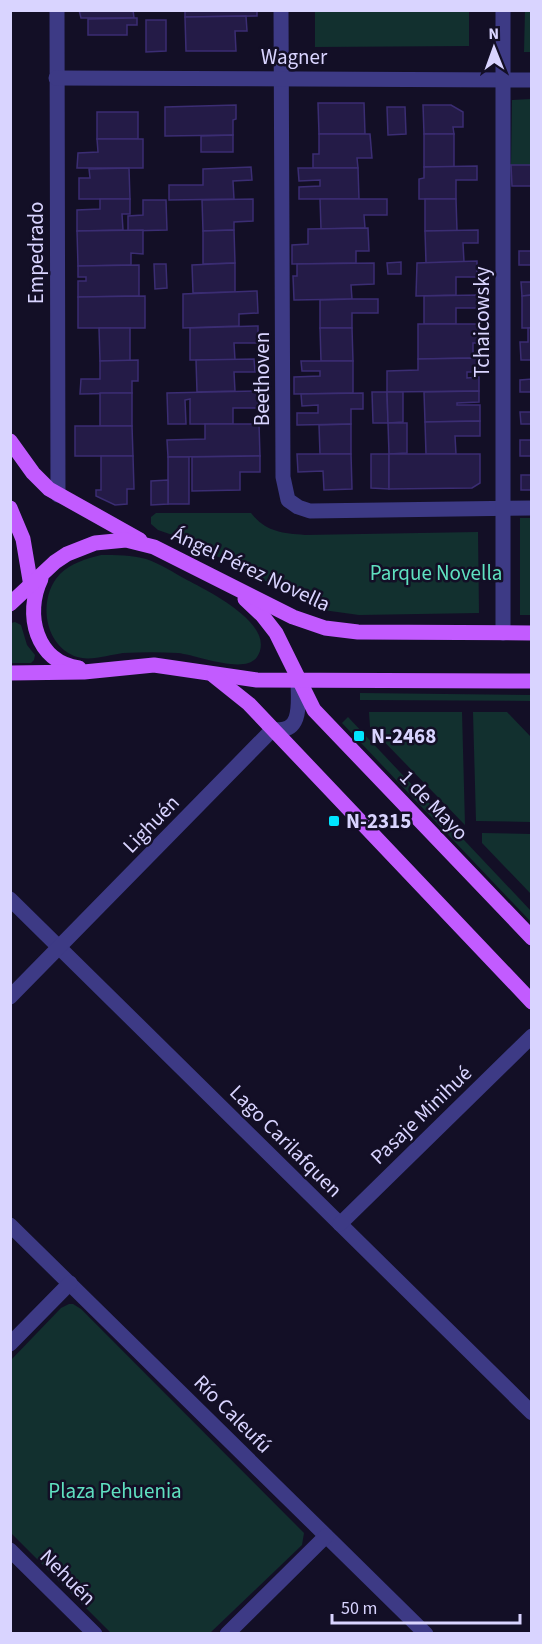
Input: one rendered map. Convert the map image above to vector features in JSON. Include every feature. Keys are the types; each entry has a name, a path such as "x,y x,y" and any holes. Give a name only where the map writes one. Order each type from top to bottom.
{"main road":[{"path":"10,441 40,481 58,495 153,547"},
{"path":"10,508 23,538 37,634 41,644 63,664 75,668 102,670"},
{"name":"Ángel Pérez Novella","path":"10,604 67,554 95,543 126,540 153,547 303,621 335,630 531,633"},
{"path":"33,606 37,588 45,571"},
{"name":"1 de Mayo","path":"226,584 254,606 270,623 311,705 323,720 531,938"},
{"path":"10,673 102,670 154,665 257,680 531,681"},
{"path":"209,673 240,696 273,729 531,1002"}],"street":[{"name":"Empedrado","path":"57,10 58,495"},
{"name":"Beethoven","path":"281,10 283,477 288,500 297,507 310,511 531,508"},
{"name":"Tchaicowsky","path":"503,633 504,10"},
{"name":"Wagner","path":"56,78 531,80"},
{"name":"Lighuén","path":"10,997 273,729 284,730 295,722 298,680"},
{"name":"Lago Carilafquen","path":"10,899 531,1413"},
{"name":"Pasaje Minihué","path":"340,1224 531,1036"},
{"name":"Río Caleufú","path":"10,1225 426,1634"},
{"path":"10,1344 70,1283"},
{"path":"227,1634 327,1536"},
{"name":"Nehuén","path":"10,1550 95,1634"}],"green space":[{"path":"315,11 469,11 469,46 315,47"},
{"path":"525,11 531,11 531,52 524,52"},
{"path":"531,99 531,165 511,165 512,100"},
{"name":"Parque Novella","path":"156,513 251,513 268,528 305,535 478,532 479,613 359,615 323,610 181,538 158,530 151,524 151,517"},
{"name":"Parque Novella","path":"520,518 531,518 531,615 520,615"},
{"path":"101,555 130,556 152,561 224,601 250,621 258,633 261,645 257,657 251,662 232,664 178,653 123,653 98,658 80,658 64,650 56,641 47,619 49,595 53,584 64,570"},
{"path":"11,623 21,625 27,645 35,655 31,663 11,663"},
{"path":"360,693 531,695 532,701 360,700"},
{"path":"369,712 462,712 465,825 370,727"},
{"path":"473,712 507,712 531,737 531,822 476,821"},
{"path":"348,717 531,911 531,922 342,723"},
{"path":"482,833 531,834 531,894 482,843"},
{"name":"Plaza Pehuenia","path":"69,1304 81,1309 304,1533 302,1545 210,1633 111,1633 11,1533 11,1360 61,1308"}],"building":[{"path":"79,10 133,10 134,18 81,18"},
{"path":"185,10 257,10 257,16 185,17"},
{"path":"246,16 247,31 235,31 236,51 186,51 185,17"},
{"path":"137,18 137,25 127,25 127,35 88,35 88,19"},
{"path":"146,20 166,20 166,51 146,52"},
{"path":"318,103 364,103 365,134 319,134"},
{"path":"236,105 233,135 165,136 165,107"},
{"path":"423,105 451,105 463,112 463,127 453,127 454,134 424,134"},
{"path":"387,107 405,107 406,134 388,135"},
{"path":"97,112 138,112 138,139 97,139"},
{"path":"319,134 370,134 372,158 357,158 358,168 313,168 313,154 319,154"},
{"path":"424,134 454,134 454,167 424,167"},
{"path":"233,135 233,152 201,152 201,136"},
{"path":"97,139 143,139 143,168 77,168 78,153 98,152"},
{"path":"511,165 532,165 532,186 512,186"},
{"path":"477,166 477,180 456,180 456,199 419,199 419,179 424,178 424,167"},
{"path":"251,167 252,180 233,181 234,199 169,200 169,185 203,185 203,169"},
{"path":"129,168 130,199 79,199 79,178 90,178 89,169"},
{"path":"298,168 358,168 359,199 299,199 299,187 320,186 320,180 299,181"},
{"path":"100,199 130,199 130,214 122,214 123,230 77,231 77,210 100,209"},
{"path":"253,199 253,221 234,222 234,230 203,231 202,200"},
{"path":"320,199 387,199 387,215 364,215 365,228 321,229"},
{"path":"425,199 456,199 457,231 425,231"},
{"path":"143,200 166,200 167,230 128,231 128,216 143,215"},
{"path":"368,228 369,251 356,251 356,263 292,264 292,245 308,244 308,229"},
{"path":"143,230 143,254 131,253 131,265 78,266 77,231"},
{"path":"234,230 235,263 203,264 203,231"},
{"path":"478,230 478,243 463,243 464,262 426,263 425,231"},
{"path":"519,251 532,251 532,265 519,265"},
{"path":"477,261 477,277 456,277 456,295 416,296 417,263"},
{"path":"401,262 401,274 388,274 387,263"},
{"path":"235,263 235,292 193,293 192,265"},
{"path":"374,263 374,284 351,285 352,299 294,300 293,276 297,276 297,264"},
{"path":"154,264 166,264 167,288 155,289"},
{"path":"139,265 139,296 78,297 78,281 86,281 86,277 78,277 78,266"},
{"path":"521,282 532,282 532,295 522,296"},
{"path":"257,291 258,313 239,314 239,326 183,328 183,294"},
{"path":"478,295 478,308 456,308 456,324 424,324 424,296"},
{"path":"532,295 532,328 522,328 522,296"},
{"path":"145,296 145,328 78,328 78,297"},
{"path":"378,299 378,313 352,313 352,328 320,328 320,300"},
{"path":"418,324 479,324 479,343 473,343 473,358 418,359"},
{"path":"258,326 258,343 234,343 235,360 190,360 190,328"},
{"path":"99,328 130,328 130,361 100,361"},
{"path":"320,328 352,328 353,361 321,361"},
{"path":"528,328 532,328 532,360 521,360 520,342 528,342"},
{"path":"478,358 478,372 467,372 467,378 479,377 479,391 387,392 387,371 418,370 418,359"},
{"path":"254,359 255,372 234,372 235,391 197,392 196,360"},
{"path":"138,360 138,381 132,381 132,393 80,394 81,379 100,379 100,361"},
{"path":"301,361 353,361 353,393 294,394 294,377 320,376 320,371 302,371"},
{"path":"532,379 532,392 520,392 520,380"},
{"path":"258,391 258,408 233,408 233,424 190,424 190,399 185,400 186,424 168,424 167,393"},
{"path":"479,391 479,402 457,403 457,405 480,405 480,421 425,422 424,392"},
{"path":"372,392 387,392 388,423 373,423"},
{"path":"387,392 403,392 403,422 388,423"},
{"path":"100,393 132,393 132,426 100,426"},
{"path":"363,393 363,409 351,409 351,424 297,425 297,413 318,413 318,405 302,406 301,394"},
{"path":"520,412 532,412 532,424 521,424"},
{"path":"480,421 480,436 455,436 456,454 426,454 425,422"},
{"path":"388,423 407,423 407,453 389,454"},
{"path":"205,424 259,424 260,456 168,457 167,440 205,439"},
{"path":"351,424 351,454 320,454 319,425"},
{"path":"75,426 132,426 133,456 75,456"},
{"path":"520,440 532,440 532,456 520,456"},
{"path":"297,454 351,454 352,489 324,490 323,471 298,472"},
{"path":"371,454 389,454 389,489 371,488"},
{"path":"389,454 480,454 480,483 472,488 389,489"},
{"path":"101,456 133,456 134,489 127,489 127,504 115,505 96,496 96,490 101,490"},
{"path":"260,456 260,472 240,472 240,490 192,491 192,457"},
{"path":"168,457 189,457 189,504 168,504"},
{"path":"521,475 532,475 532,490 521,490"},
{"path":"168,480 168,504 151,505 151,481"}],"place":[{"name":"N-2468","path":"359,736"},
{"name":"N-2315","path":"334,821"}]}
